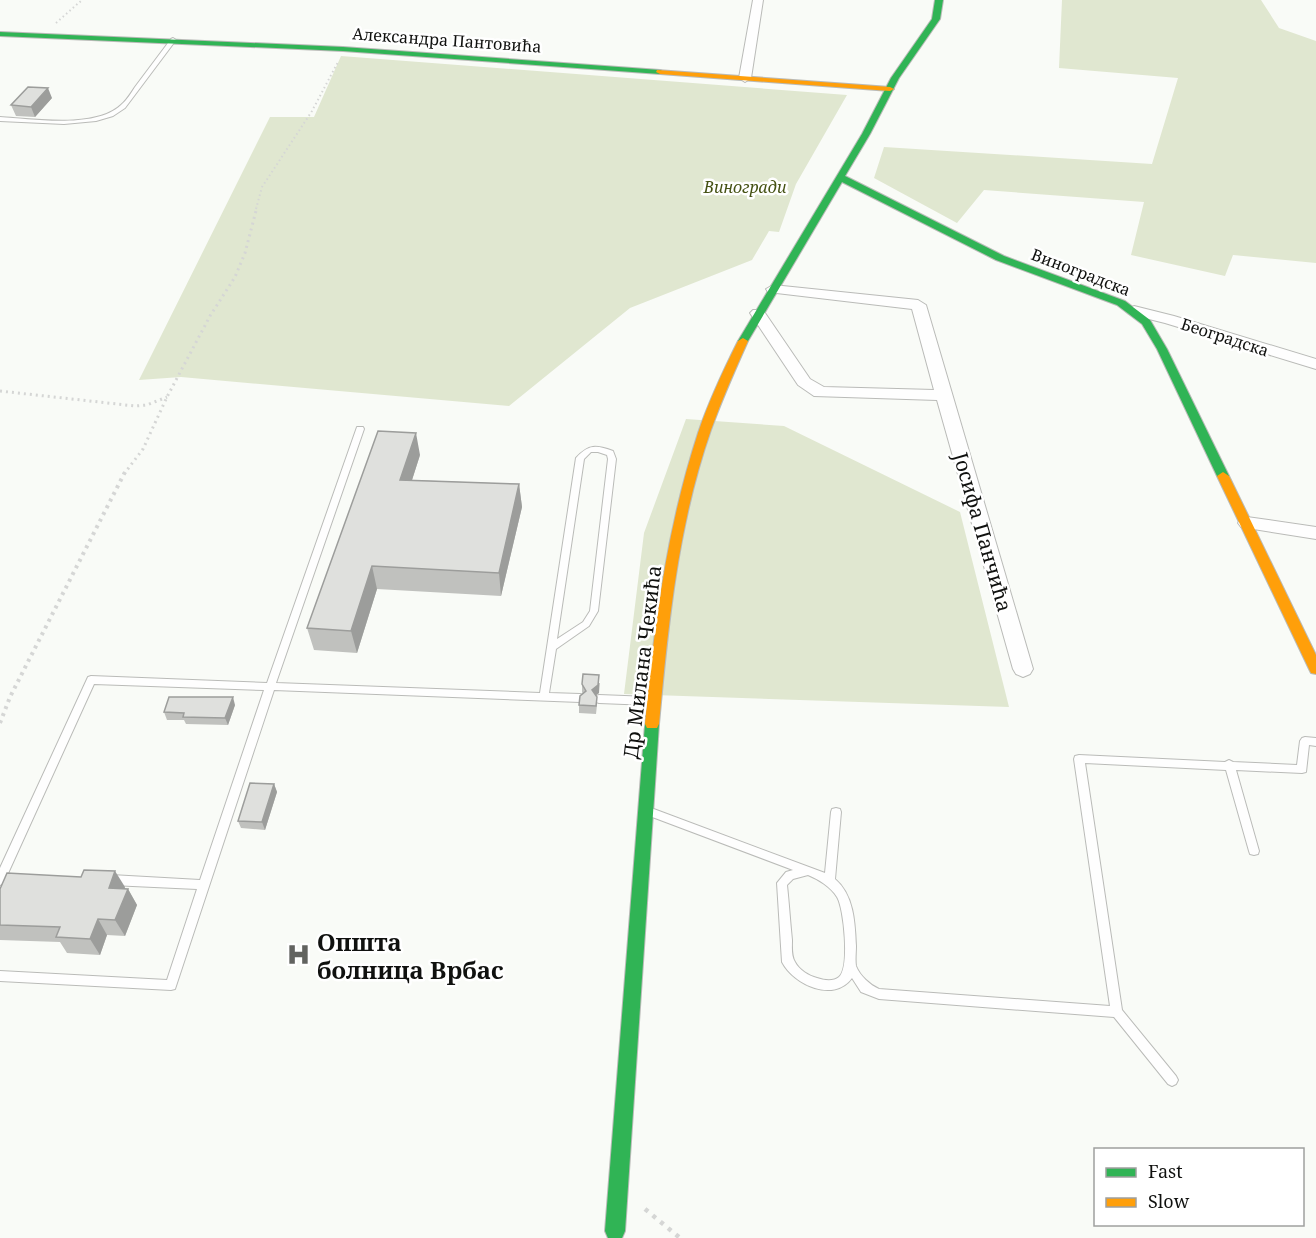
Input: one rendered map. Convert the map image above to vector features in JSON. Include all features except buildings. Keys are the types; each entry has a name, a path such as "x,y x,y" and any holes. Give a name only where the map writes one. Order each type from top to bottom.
{"street":[{"path":"745,78 758,0"},
{"path":"840,177 891,89 895,78 936,19 939,0"},
{"name":"Александра Пантовића","path":"0,34 343,49 891,89"},
{"name":"Др Милана Чекића","path":"615,1231 653,701 678,538 689,489 711,413 726,377 772,289 840,177"},
{"name":"Виноградска","path":"840,177 1000,258 1115,300 1134,310 1150,327 1162,349 1316,669"},
{"name":"Јосифа Панчића","path":"772,289 918,305 1023,669"},
{"name":"Београдска","path":"1134,310 1316,364"},
{"path":"758,314 804,382 811,388 831,393 944,395"},
{"path":"1246,523 1316,533"}],"lane":[{"path":"0,119 81,121 115,113 123,107 173,40"},
{"path":"0,976 171,985 270,687 360,429"},
{"path":"544,696 551,648 580,456 589,450 604,450 611,454 612,459 594,611 586,624 551,648"},
{"path":"6,876 91,680 580,698"},
{"path":"599,699 653,701"},
{"path":"1172,1080 1117,1012 1078,759 1302,769 1305,741 1316,742"},
{"path":"1229,764 1254,851"},
{"path":"646,810 806,871 830,881 845,902 851,967 846,979 837,984 827,985 805,980 791,969 788,962 782,883 790,875 806,871"},
{"path":"830,881 836,812"},
{"path":"98,879 204,885"},
{"path":"851,967 865,988 879,994 1117,1012"}],"path":[{"path":"42,36 82,0"},
{"path":"0,723 10,697 123,475 143,449 167,397 210,316 235,277 245,253 262,187 312,111 333,75 343,49"},
{"path":"0,391 135,406 147,405 167,397"},
{"path":"618,1189 680,1238"}],"green space":[{"path":"1062,0 1261,0 1279,28 1316,41 1316,263 1233,255 1225,276 1131,255 1144,202 984,190 957,223 874,178 884,147 1152,164 1178,78 1059,68"},
{"name":"Виногради","path":"341,56 847,95 796,184 779,232 769,231 752,260 630,308 509,406 181,377 139,380 270,117 314,117"},
{"path":"686,419 784,426 960,512 1009,707 624,694 644,533"}],"traffic: fast":[{"path":"939,0 936,19 895,78 866,134 840,177 1000,258 1121,303 1146,322 1162,349 1223,476"},
{"path":"0,34 343,49 660,72"},
{"path":"743,341 840,177"},
{"path":"615,1231 652,724"}],"traffic: slow":[{"path":"660,72 890,89"},
{"path":"652,724 662,626 690,479 722,385 743,341"},
{"path":"1223,476 1316,669"}],"place":[{"name":"Општа болница Врбас","path":"299,955"}]}
